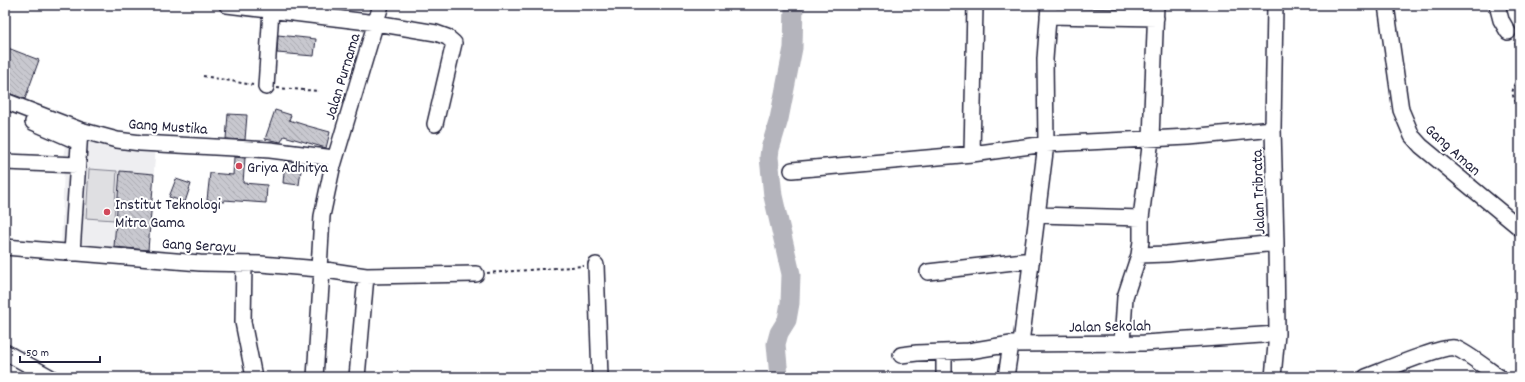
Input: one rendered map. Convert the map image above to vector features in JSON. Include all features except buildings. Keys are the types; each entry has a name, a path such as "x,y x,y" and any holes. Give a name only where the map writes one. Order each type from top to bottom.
{"street":[{"path":"228,5 376,23 436,33 447,37 453,41 435,124"},
{"name":"Jalan Purnama","path":"315,377 324,205 334,158 381,5"},
{"path":"972,154 975,5"},
{"name":"Jalan Tribrata","path":"1273,377 1277,334 1273,129 1275,5"},
{"name":"Gang Aman","path":"1386,5 1401,110 1412,136 1425,150 1520,228"},
{"path":"1497,5 1508,32"},
{"path":"266,87 271,10"},
{"path":"1006,377 1016,343 1032,260 1038,215 1046,144 1045,59 1048,11 1156,12 1152,139 1141,218 1142,241 1125,297 1122,343"},
{"name":"Gang Mustika","path":"5,101 80,136 141,143 270,150 334,158"},
{"path":"5,110 80,136 70,164 72,253"},
{"path":"792,170 972,154 1046,144 1152,139 1273,129"},
{"path":"5,162 70,164"},
{"path":"1038,215 1141,218"},
{"path":"1139,255 1167,254 1276,244"},
{"name":"Gang Serayu","path":"5,247 200,263 321,269 366,276 476,274"},
{"path":"928,272 1032,260"},
{"path":"244,264 243,322 254,377"},
{"path":"596,265 600,377"},
{"path":"357,377 366,276"},
{"name":"Jalan Sekolah","path":"901,356 917,353 969,351 1016,343 1144,343 1277,334"},
{"path":"1366,377 1423,355 1450,348 1459,350 1499,377"},
{"path":"5,352 50,377"},
{"path":"944,352 944,377"}],"path":[{"path":"1520,72 1512,91 1513,99 1520,106"},
{"path":"476,274 596,265"}],"shaded area":[{"name":"Institut Teknologi Mitra Gama","path":"65,136 156,146 147,254 61,250"},
{"path":"89,169 117,171 114,220 86,218"}],"waterway":[{"path":"779,377 776,344 779,333 787,320 790,303 791,274 773,196 769,157 779,119 793,48 794,5"}],"place":[{"name":"Griya Adhitya","path":"239,166"},
{"name":"Institut Teknologi Mitra Gama","path":"107,212"}]}
